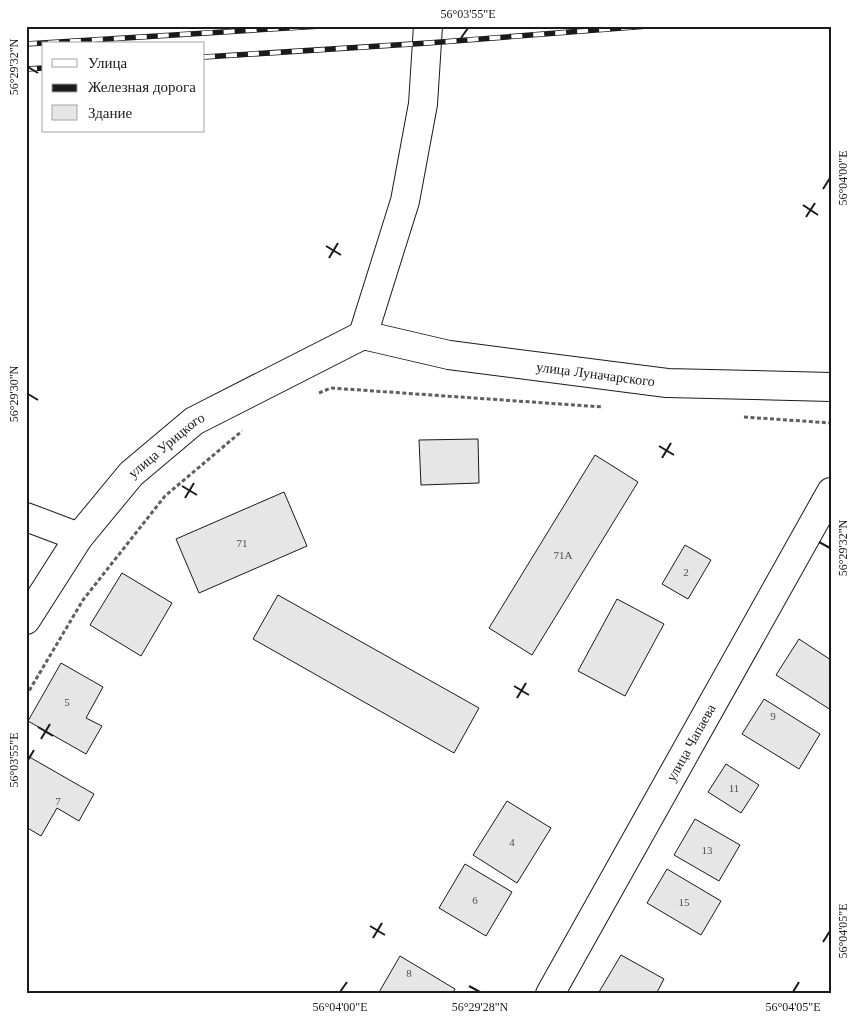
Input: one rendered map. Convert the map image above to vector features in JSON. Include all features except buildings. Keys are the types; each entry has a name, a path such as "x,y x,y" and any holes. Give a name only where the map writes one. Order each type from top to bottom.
{"street":[{"path":"363,334 405,201 423,104 428,26"},
{"name":"улица Луначарского","path":"363,334 449,355 667,383 831,387"},
{"name":"улица Урицкого","path":"26,620 79,537 131,474 194,421 363,334"},
{"name":"улица Чапаева","path":"550,994 831,492"},
{"path":"26,517 79,537"}],"path":[{"path":"313,396 331,388 605,407"},
{"path":"742,416 831,423"},
{"path":"26,696 83,600 165,496 243,430"}],"railway":[{"path":"59,42 321,26"},
{"path":"205,57 428,43 648,26"},
{"path":"26,44 42,43"},
{"path":"26,69 42,68"}]}
